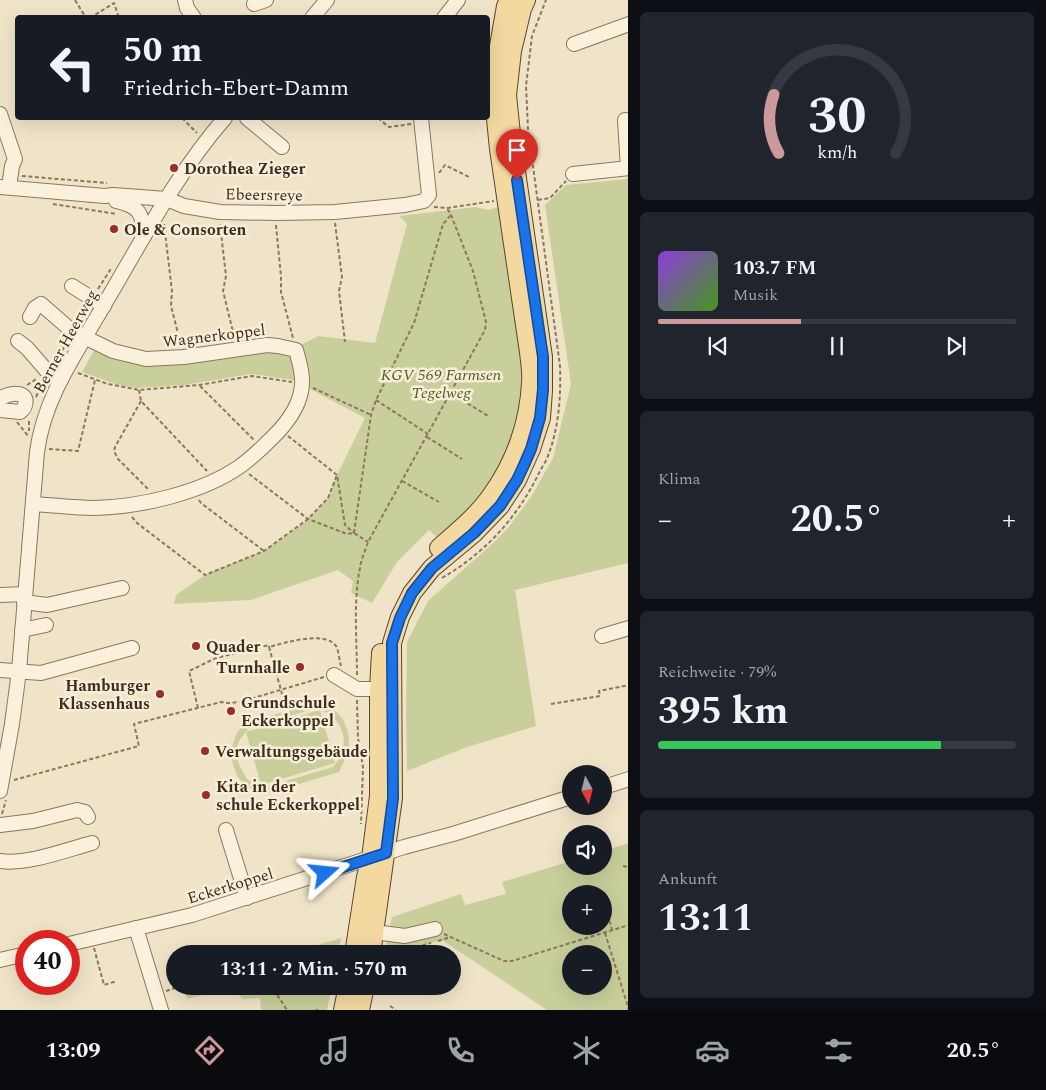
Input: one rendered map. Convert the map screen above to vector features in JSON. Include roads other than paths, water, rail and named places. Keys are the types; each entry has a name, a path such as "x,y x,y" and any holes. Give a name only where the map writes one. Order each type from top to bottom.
{"main road":[{"path":"356,945 371,861 379,796 379,689 382,640 390,613 403,588 424,562 468,521 491,496 518,448 527,416 531,381 529,352 499,149 494,99 498,52 506,6 510,0"},
{"path":"372,945 380,891 371,861 393,798 392,643 400,618 412,593 432,568 474,533 500,506 517,480 524,465 540,418 543,390 543,357 512,144 507,95 512,51 526,0"},
{"path":"371,861 380,891"},
{"path":"343,1010 346,995"},
{"path":"360,1010 363,995"}],"street":[{"path":"185,0 187,8 192,15"},
{"path":"446,15 458,0"},
{"path":"314,15 323,2"},
{"path":"574,44 628,24"},
{"path":"0,114 15,159 6,183"},
{"name":"Berner Heerweg","path":"0,791 4,750 18,674 39,437 48,407 60,380 166,199 185,168 222,120"},
{"path":"249,120 282,148"},
{"name":"Ebeersreye","path":"6,183 105,196 166,199 184,206 220,212 276,214 335,212 405,205 424,201 429,195 421,120"},
{"path":"572,174 628,168 625,120"},
{"name":"Ebeersreye","path":"105,196 127,203 139,211 143,220 144,236"},
{"path":"72,286 104,306"},
{"name":"Wagnerkoppel","path":"30,317 35,308 41,304 72,331 113,351 146,360 184,357 267,345 296,350 302,383 299,400 291,416 280,430 262,448 239,466 215,480 193,489 158,499 122,505 93,508 33,504"},
{"path":"18,341 27,348 46,370 60,380"},
{"path":"0,398 20,394 25,398 26,403 24,409 20,412 0,410"},
{"path":"0,595 25,598 47,605 122,588"},
{"path":"22,630 46,625"},
{"path":"602,636 628,628"},
{"path":"0,676 42,673 132,648"},
{"path":"0,670 18,674"},
{"path":"339,678 357,689 379,689"},
{"path":"612,784 628,779"},
{"name":"Eckerkoppel","path":"80,942 177,919 371,861 562,800"},
{"path":"0,825 33,821 77,810 85,812 88,817"},
{"path":"226,830 247,898"},
{"path":"0,861 35,858 92,843"},
{"path":"136,928 161,1010"},
{"path":"374,932 405,936 436,929"},
{"path":"0,960 15,957"}],"place":[{"name":"Dorothea Zieger","path":"174,168"},
{"name":"Ole & Consorten","path":"114,229"},
{"name":"Quader","path":"196,646"},
{"name":"Turnhalle","path":"300,667"},
{"name":"Hamburger Klassenhaus","path":"160,694"},
{"name":"Grundschule Eckerkoppel","path":"231,711"},
{"name":"Verwaltungsgebäude","path":"205,751"},
{"name":"Kita in der schule Eckerkoppel","path":"206,795"}],"park label":[{"name":"KGV 569 Farmsen Tegelweg","path":"441,383"}]}
